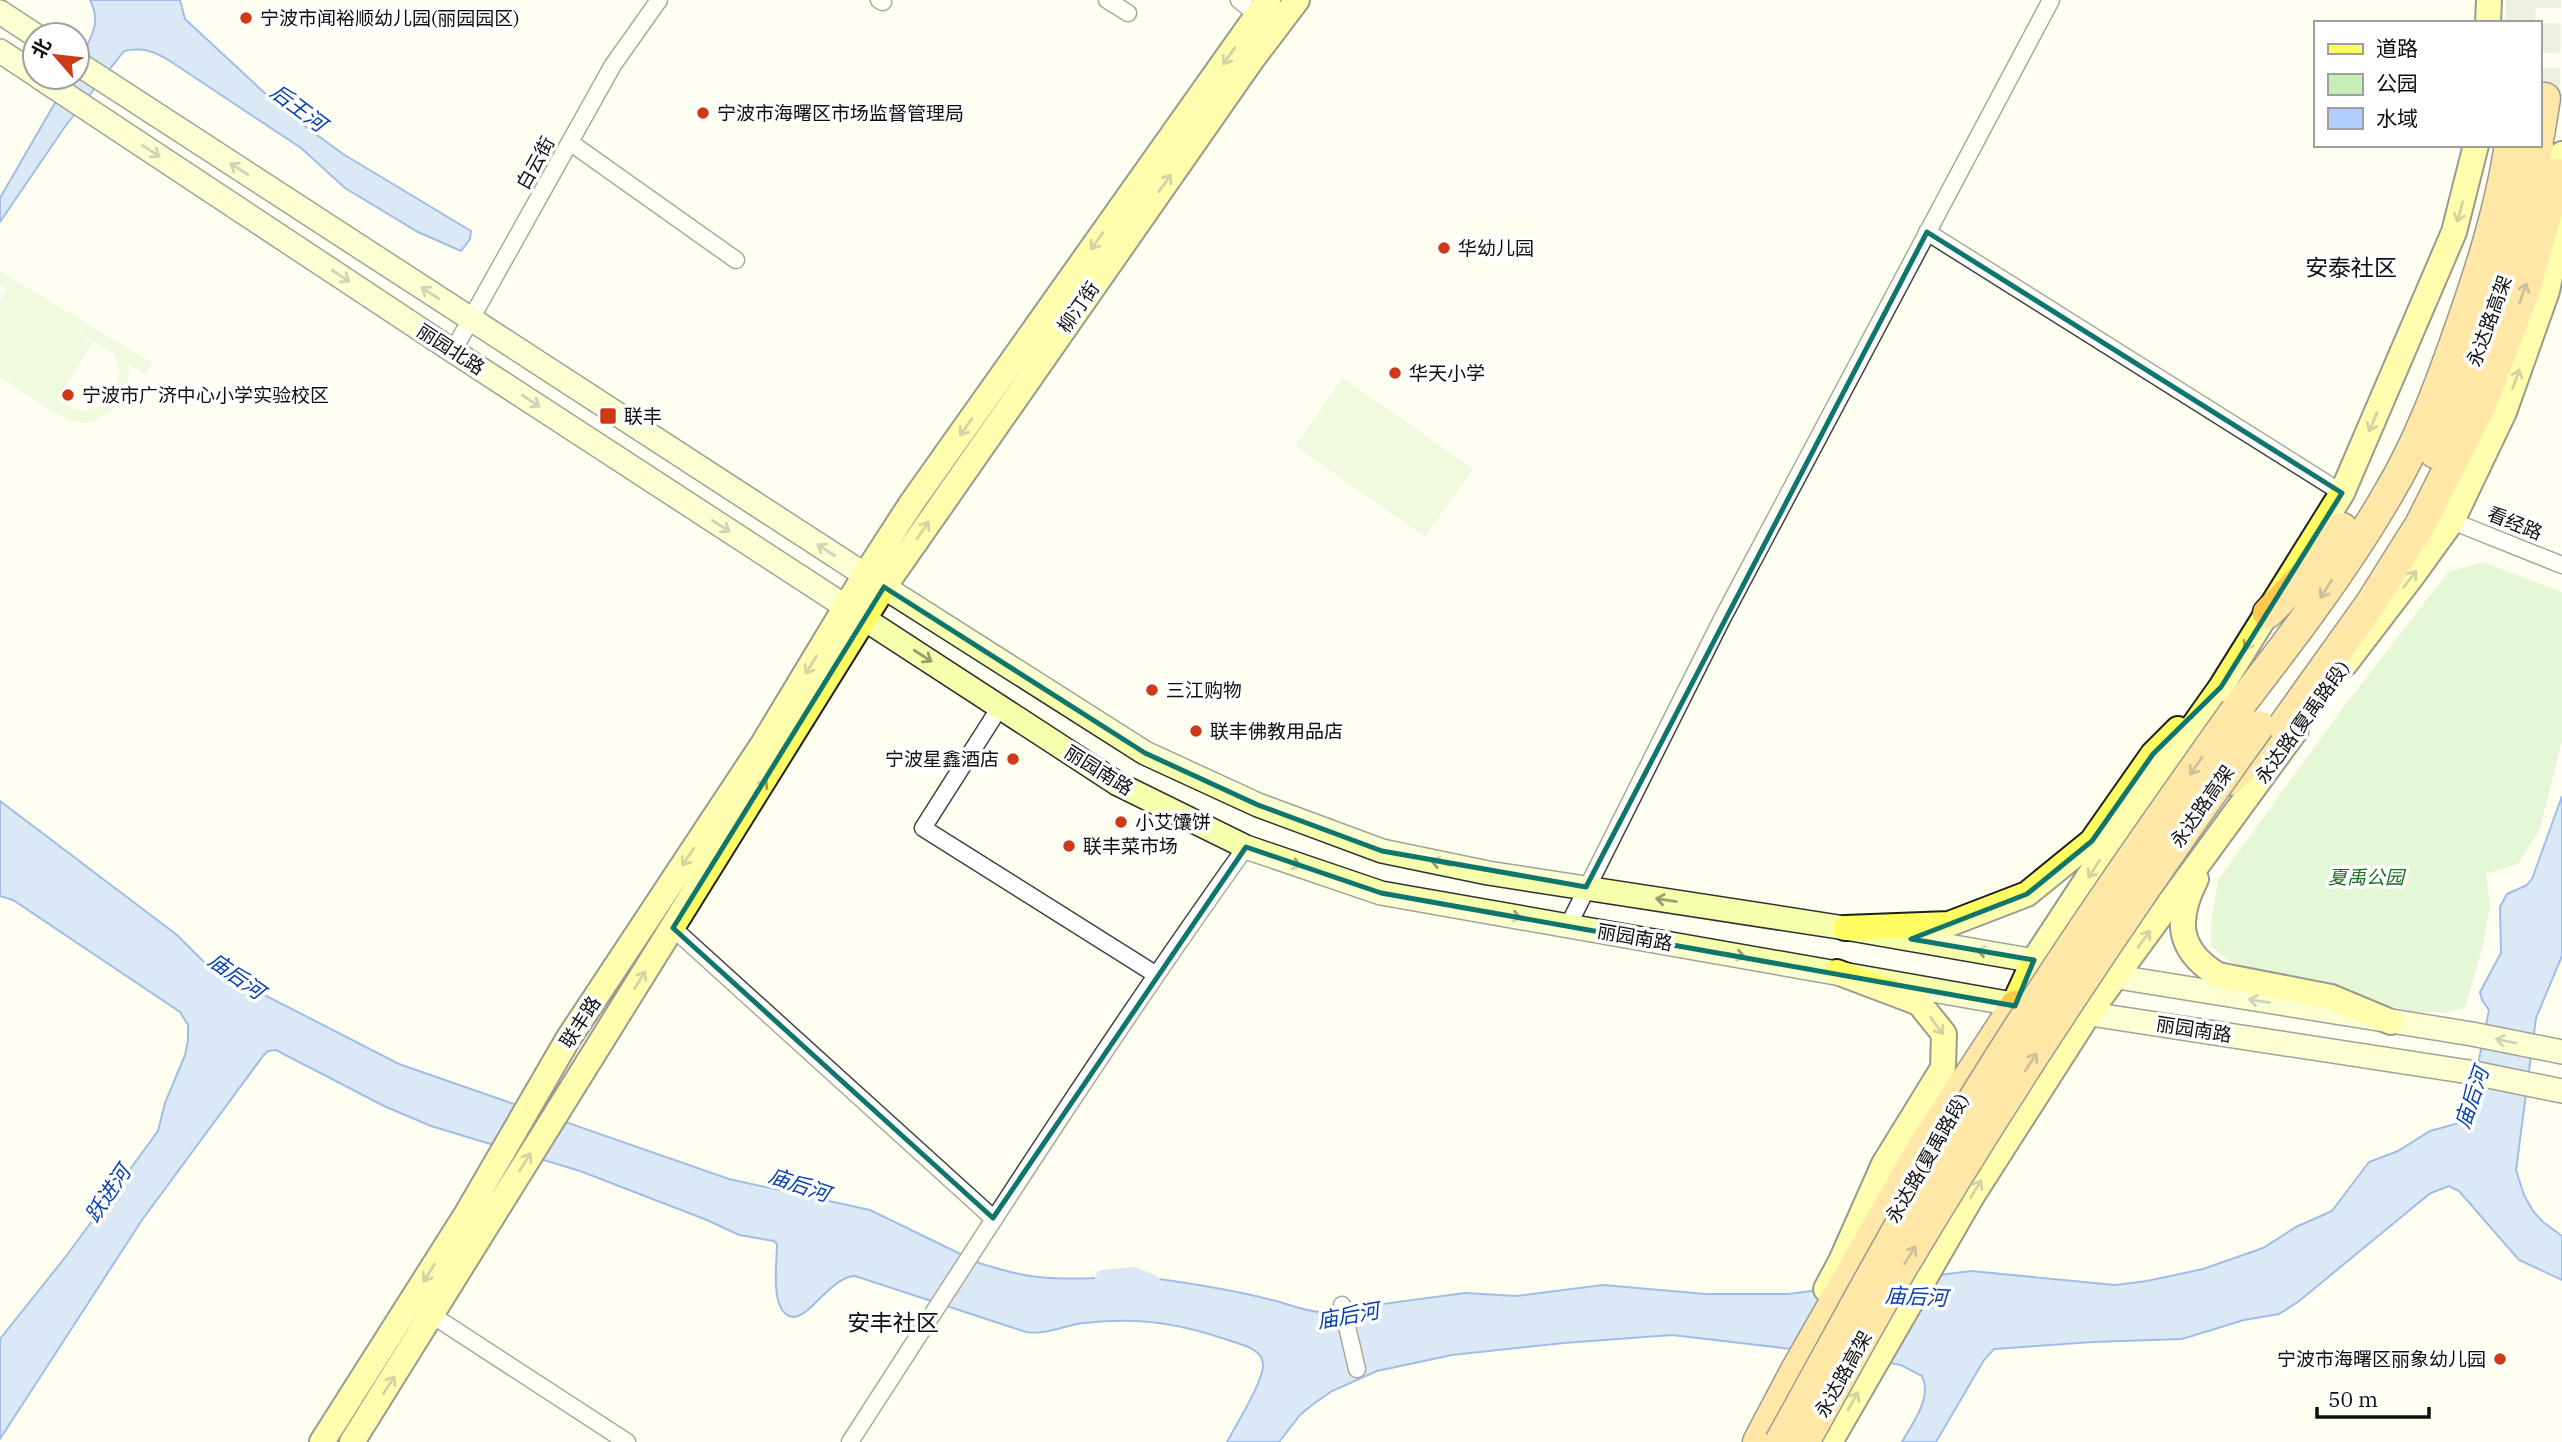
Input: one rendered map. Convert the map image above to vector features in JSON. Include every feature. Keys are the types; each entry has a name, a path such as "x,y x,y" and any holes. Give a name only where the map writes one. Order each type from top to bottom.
{"highway":[{"path":"2541,123 2545,98"},
{"name":"永达路高架","path":"1804,1442 1938,1209 2031,1060 2198,809 2248,715 2305,621 2389,493 2422,427 2474,289 2495,222 2510,147"},
{"name":"永达路高架","path":"1780,1442 1978,1094 2046,986 2159,818 2371,574 2410,510 2482,344 2509,263 2538,147"},
{"path":"2248,715 2371,603 2420,525 2483,400 2524,292 2560,164"},
{"path":"2268,612 2323,556 2376,476 2402,424 2439,329 2495,222"},
{"path":"1758,1442 1923,1147 2015,1006"}],"main road":[{"name":"柳汀街","path":"856,613 874,581 1190,147 1260,11 1297,0"},
{"path":"2488,21 2489,0"},
{"path":"0,12 21,26"},
{"name":"丽园北路","path":"0,51 21,65"},
{"name":"丽园北路","path":"91,73 874,581"},
{"name":"丽园北路","path":"60,91 856,613"},
{"name":"永达路(夏禹路段)","path":"1809,1345 1874,1252 2015,1006 2034,960 2112,841 2248,715 2268,612 2342,493 2454,232 2475,147"},
{"name":"永达路(夏禹路段)","path":"1830,1442 1972,1196 2089,1013 2452,521 2504,412 2547,291 2557,243 2560,164"},
{"name":"丽园南路","path":"874,581 1145,754 1258,806 1382,851 1488,873 1845,928 2034,960 2116,977 2472,1034 2551,1050"},
{"name":"丽园南路","path":"856,613 1118,784 1246,847 1381,893 1837,972 2015,1006 2089,1013 2469,1072 2562,1091"},
{"name":"联丰路","path":"322,1442 603,1038 673,928 856,613"},
{"name":"联丰路","path":"352,1442 432,1315 477,1217 568,1039 763,744 856,613"},
{"path":"1845,928 1949,924 2027,894 2092,841 2153,754 2248,715"},
{"path":"2217,837 2192,886 2186,912 2183,929 2186,944 2193,957 2218,975 2330,996 2391,1022"},
{"path":"1768,1442 1841,1261 1885,1164 1943,1068 1944,1034 1919,1003 1837,972"},
{"path":"1742,1442 1809,1345"}],"street":[{"name":"白云街","path":"453,351 613,65 659,0"},
{"path":"1107,0 1128,13"},
{"path":"1568,926 1722,619 2051,0"},
{"path":"570,144 737,260"},
{"path":"1927,232 2342,493"},
{"name":"看经路","path":"2452,521 2562,565"},
{"path":"1000,707 923,828 1155,974"},
{"path":"850,1442 995,1215 1155,974 1246,847"},
{"path":"673,928 995,1215"},
{"path":"1342,1305 1357,1369"},
{"path":"432,1315 627,1442"}],"highlighted area":[{"path":"1927,232 2342,493 2221,687 2153,754 2092,841 2027,894 1911,939 2034,960 2015,1006 1381,893 1246,847 993,1218 673,928 884,587 1145,753 1258,805 1382,851 1586,887"}],"green space":[{"path":"0,271 152,363 146,374 128,364 129,380 124,394 109,412 93,421 75,422 48,408 0,377 0,301 7,289 0,285","holes":["43,310 113,353 118,366 118,381 106,401 85,411 77,410 58,399 93,342"]},
{"path":"1343,378 1473,469 1425,537 1295,446"},
{"name":"夏禹公园","path":"2483,562 2562,592 2562,741 2540,829 2518,864 2486,874 2490,906 2483,946 2465,1008 2445,1013 2409,1011 2241,966 2228,960 2211,946 2211,924 2218,880 2342,709 2448,572"}],"water":[{"path":"90,0 180,0 185,19 270,98 343,154 471,231 470,239 461,251 418,232 345,188 301,148 170,61 153,52 137,49 124,51 64,128 0,222 0,198 62,91 91,91 91,35 95,22"},
{"path":"2562,796 2562,956 2536,1018 2516,1170 2524,1195 2533,1211 2562,1236 2562,1280 2519,1260 2459,1191 2449,1186 2431,1193 2298,1302 2279,1314 2244,1320 2182,1339 1994,1349 1984,1360 1936,1442 1902,1442 1920,1410 1925,1384 1922,1376 1901,1365 1843,1355 1672,1335 1452,1355 1377,1371 1332,1391 1312,1405 1300,1415 1279,1442 1227,1442 1262,1372 1260,1355 1246,1346 1194,1330 1141,1321 1104,1321 1026,1332 855,1276 836,1284 803,1313 796,1317 789,1316 783,1311 777,1294 777,1244 774,1241 739,1235 580,1171 431,1126 384,1106 276,1050 268,1051 263,1056 142,1220 0,1439 0,1339 67,1255 158,1131 165,1103 185,1055 188,1025 180,1012 13,900 0,896 0,801 177,935 208,966 399,1064 729,1179 870,1210 979,1263 1005,1271 1048,1278 1132,1277 1166,1280 1232,1291 1323,1312 1465,1293 1517,1296 1603,1285 1706,1294 1788,1294 1971,1271 2115,1285 2203,1269 2263,1248 2296,1227 2332,1211 2369,1162 2398,1151 2430,1131 2459,1123 2471,1099 2489,1010 2480,992 2501,953 2500,907 2507,894 2527,885 2532,879"}],"waterway":[{"name":"庙后河","path":"1103,1278 1133,1275 1153,1283"}],"tunnel":[{"path":"2520,21 2521,0"},
{"path":"2545,98 2546,0"}],"place":[{"name":"宁波市闻裕顺幼儿园(丽园园区)","path":"246,18"},
{"name":"宁波市海曙区市场监督管理局","path":"703,113"},
{"name":"华幼儿园","path":"1444,248"},
{"name":"华天小学","path":"1395,373"},
{"name":"宁波市广济中心小学实验校区","path":"68,395"},
{"name":"联丰","path":"608,416"},
{"name":"三江购物","path":"1152,690"},
{"name":"联丰佛教用品店","path":"1196,731"},
{"name":"宁波星鑫酒店","path":"1013,759"},
{"name":"小艾馕饼","path":"1121,822"},
{"name":"联丰菜市场","path":"1069,846"},
{"name":"宁波市海曙区丽象幼儿园","path":"2500,1359"}],"district":[{"name":"安泰社区","path":"2351,268"},
{"name":"安丰社区","path":"893,1323"}],"water label":[{"name":"后王河","path":"298,108"},
{"name":"跃进河","path":"108,1194"}]}
